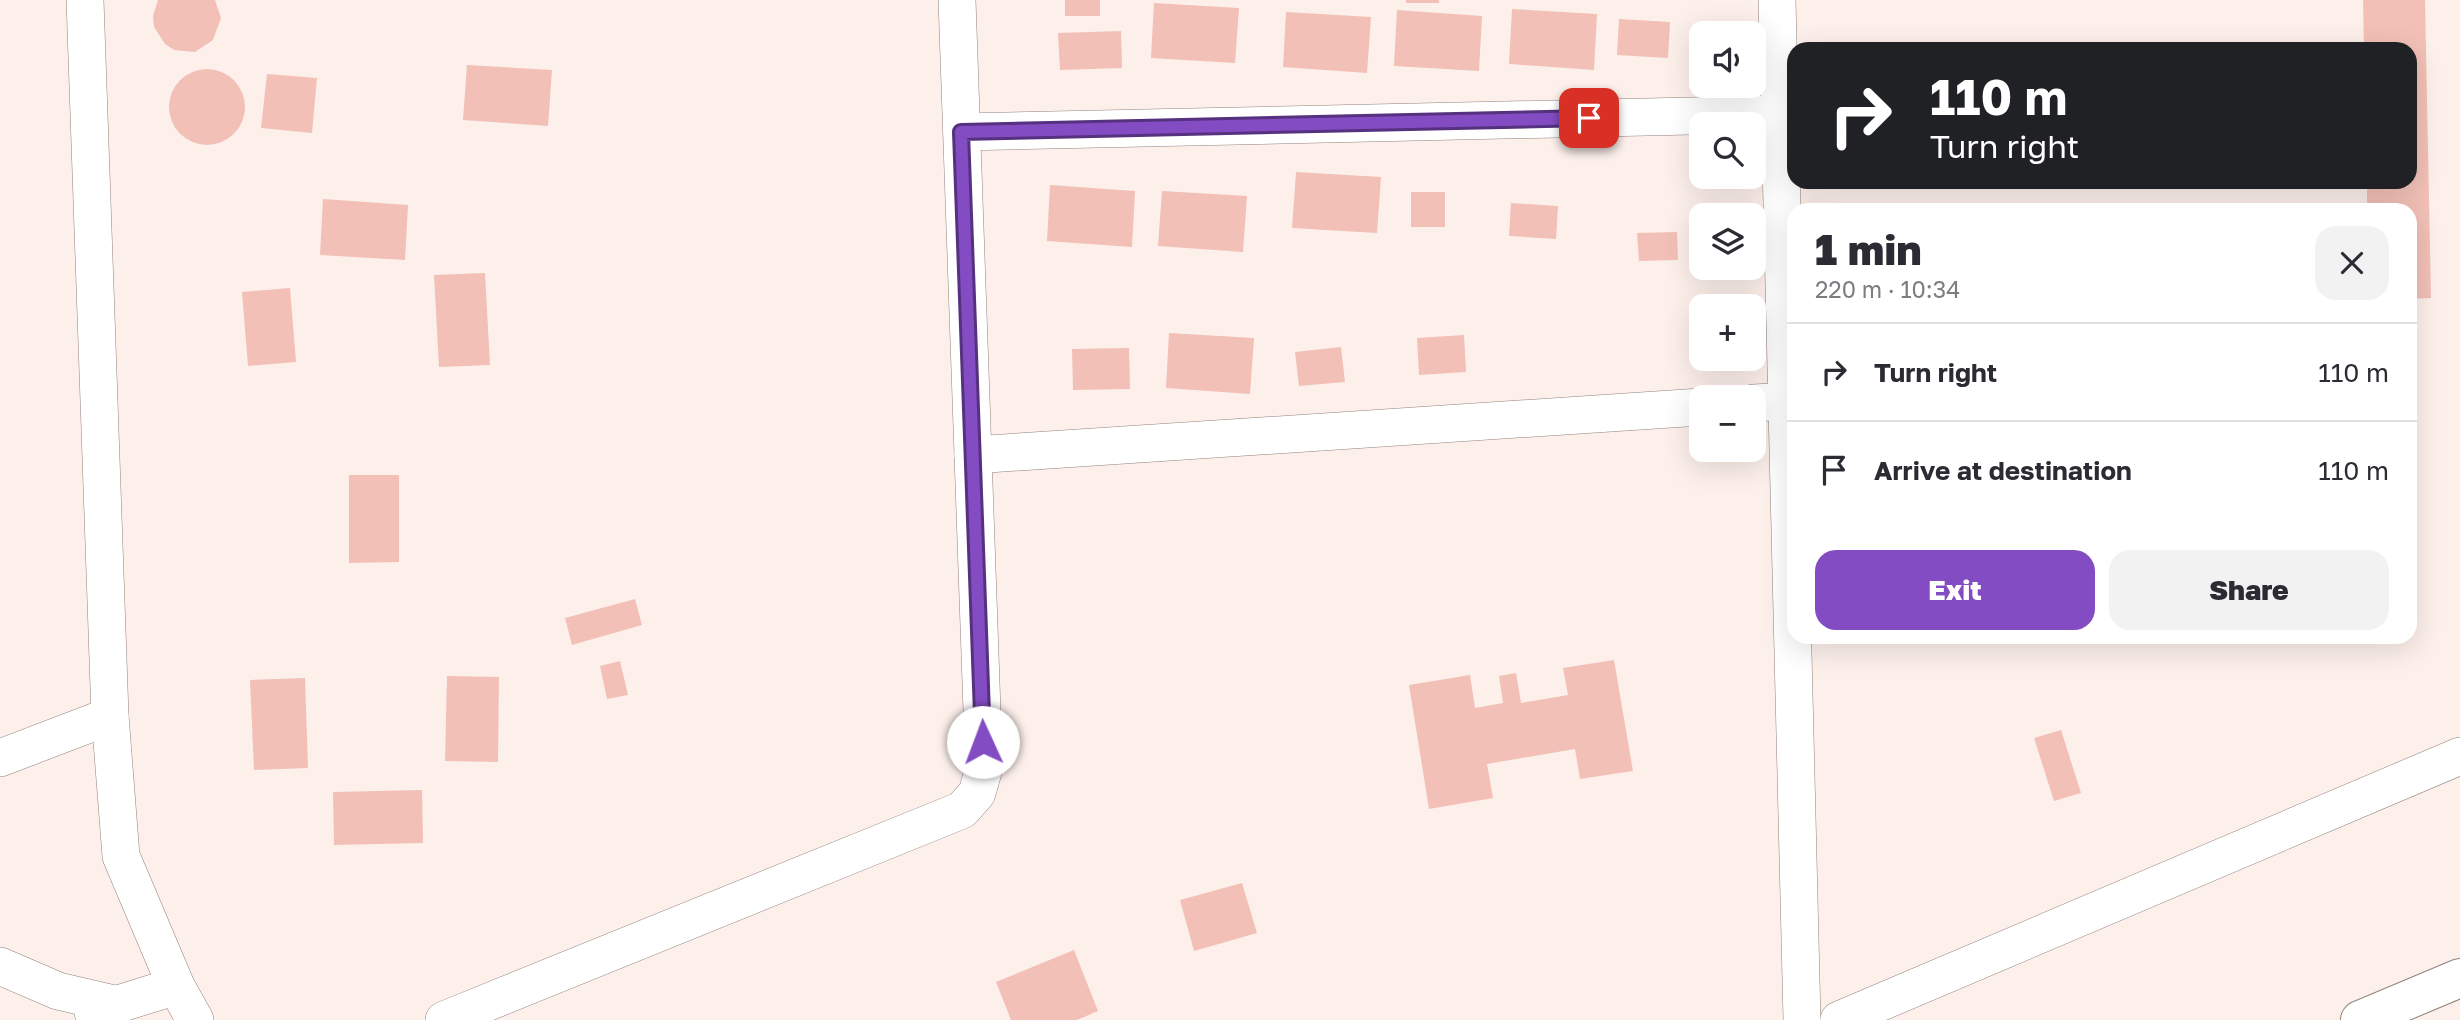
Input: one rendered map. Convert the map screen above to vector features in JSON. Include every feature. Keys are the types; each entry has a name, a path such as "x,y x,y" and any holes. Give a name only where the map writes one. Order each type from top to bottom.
{"street":[{"path":"85,0 110,716 121,856 176,986 195,1020"},
{"path":"444,1020 962,810 977,793 984,768 957,0"},
{"path":"1777,0 1780,114 1770,402 1802,1020"},
{"path":"961,132 1780,114"},
{"path":"973,454 1689,408"},
{"path":"0,758 110,716"},
{"path":"1839,1020 2460,756"},
{"path":"0,965 58,990 114,1004"},
{"path":"2360,1020 2460,978"},
{"path":"75,1020 114,1004 176,986"}],"building":[{"path":"158,0 215,0 221,18 213,40 195,52 174,50 165,44 154,27 153,16"},
{"path":"1065,0 1100,0 1100,16 1065,16"},
{"path":"1406,0 1439,0 1439,3 1406,3"},
{"path":"2363,0 2425,0 2431,298 2417,299 2417,203 2367,203 2367,189 2417,189 2417,42 2364,42"},
{"path":"1154,3 1239,8 1235,63 1151,58"},
{"path":"1512,9 1597,14 1594,70 1509,64"},
{"path":"1397,10 1482,16 1479,71 1394,66"},
{"path":"1286,12 1371,17 1367,73 1283,67"},
{"path":"1619,19 1670,22 1668,58 1617,55"},
{"path":"1121,31 1122,68 1060,70 1058,33"},
{"path":"467,65 552,70 548,126 463,120"},
{"path":"207,69 221,72 234,80 242,93 245,107 242,121 234,134 221,142 207,145 193,142 180,134 172,121 169,107 172,93 180,80 193,72"},
{"path":"267,74 317,78 312,133 261,128"},
{"path":"1296,172 1381,177 1377,233 1292,228"},
{"path":"1050,185 1135,191 1132,247 1047,241"},
{"path":"1162,191 1247,196 1243,252 1158,246"},
{"path":"1411,192 1445,192 1445,227 1411,227"},
{"path":"323,199 408,205 405,260 320,255"},
{"path":"1511,203 1558,206 1556,239 1509,236"},
{"path":"1677,232 1678,260 1639,261 1637,233"},
{"path":"485,273 490,365 439,367 434,275"},
{"path":"290,288 296,362 248,366 242,292"},
{"path":"1169,333 1254,338 1250,394 1166,388"},
{"path":"1464,335 1466,372 1419,375 1417,338"},
{"path":"1341,347 1345,382 1299,386 1295,352"},
{"path":"1129,348 1130,389 1073,390 1072,349"},
{"path":"349,475 399,475 399,562 349,563"},
{"path":"635,599 642,625 572,645 565,618"},
{"path":"1614,660 1633,771 1580,779 1575,749 1487,764 1493,798 1429,809 1409,685 1470,675 1475,708 1503,703 1499,676 1516,673 1521,703 1568,695 1563,668"},
{"path":"620,661 628,695 607,699 600,666"},
{"path":"447,676 499,677 498,762 445,761"},
{"path":"305,678 308,768 254,770 250,680"},
{"path":"2061,730 2081,793 2054,801 2034,738"},
{"path":"422,790 423,843 334,845 333,792"},
{"path":"1242,883 1257,933 1194,951 1180,900"},
{"path":"1074,950 1098,1011 1077,1020 1011,1020 996,982"}],"route":[{"path":"983,742 961,132 1589,118"}]}
